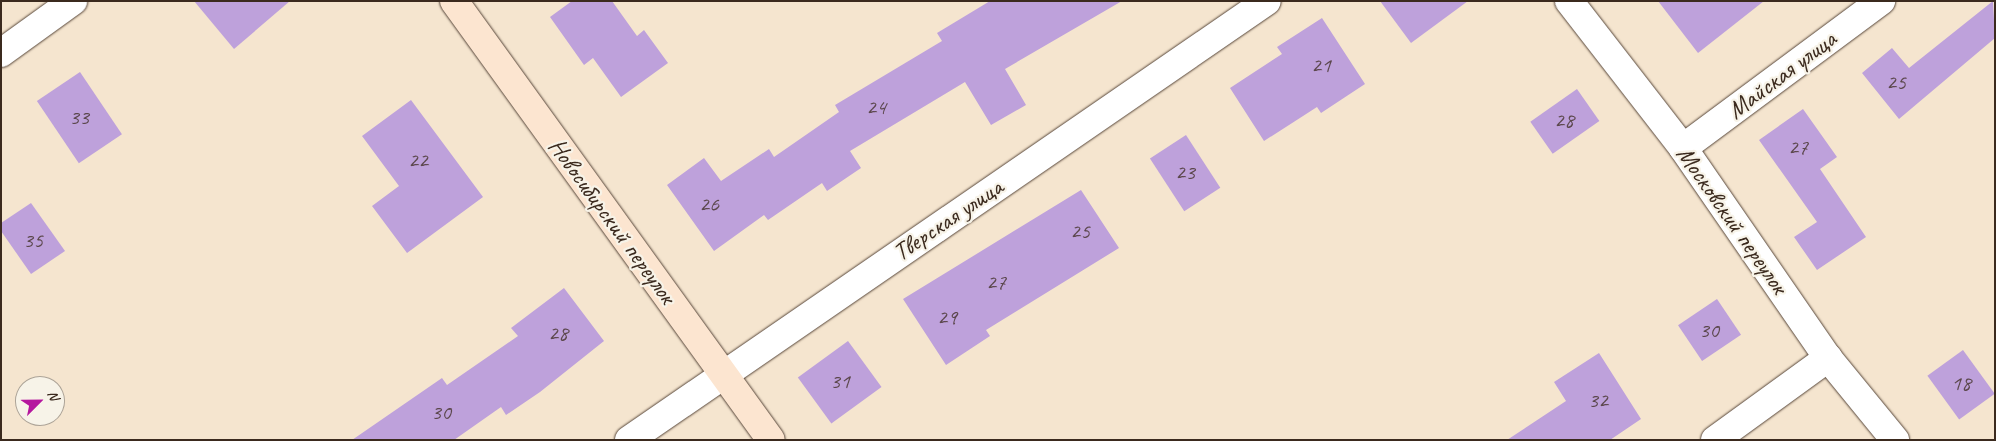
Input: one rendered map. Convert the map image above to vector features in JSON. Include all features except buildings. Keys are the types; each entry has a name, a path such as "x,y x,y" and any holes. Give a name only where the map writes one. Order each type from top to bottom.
{"street":[{"path":"1,52 73,1"},
{"name":"Новосибирский переулок","path":"454,1 770,440"},
{"name":"Тверская улица","path":"629,440 1268,1"},
{"name":"Московский переулок","path":"1569,1 1683,148 1828,358 1895,440"},
{"name":"Майская улица","path":"1683,148 1881,1"},
{"path":"1715,440 1828,358"}]}
